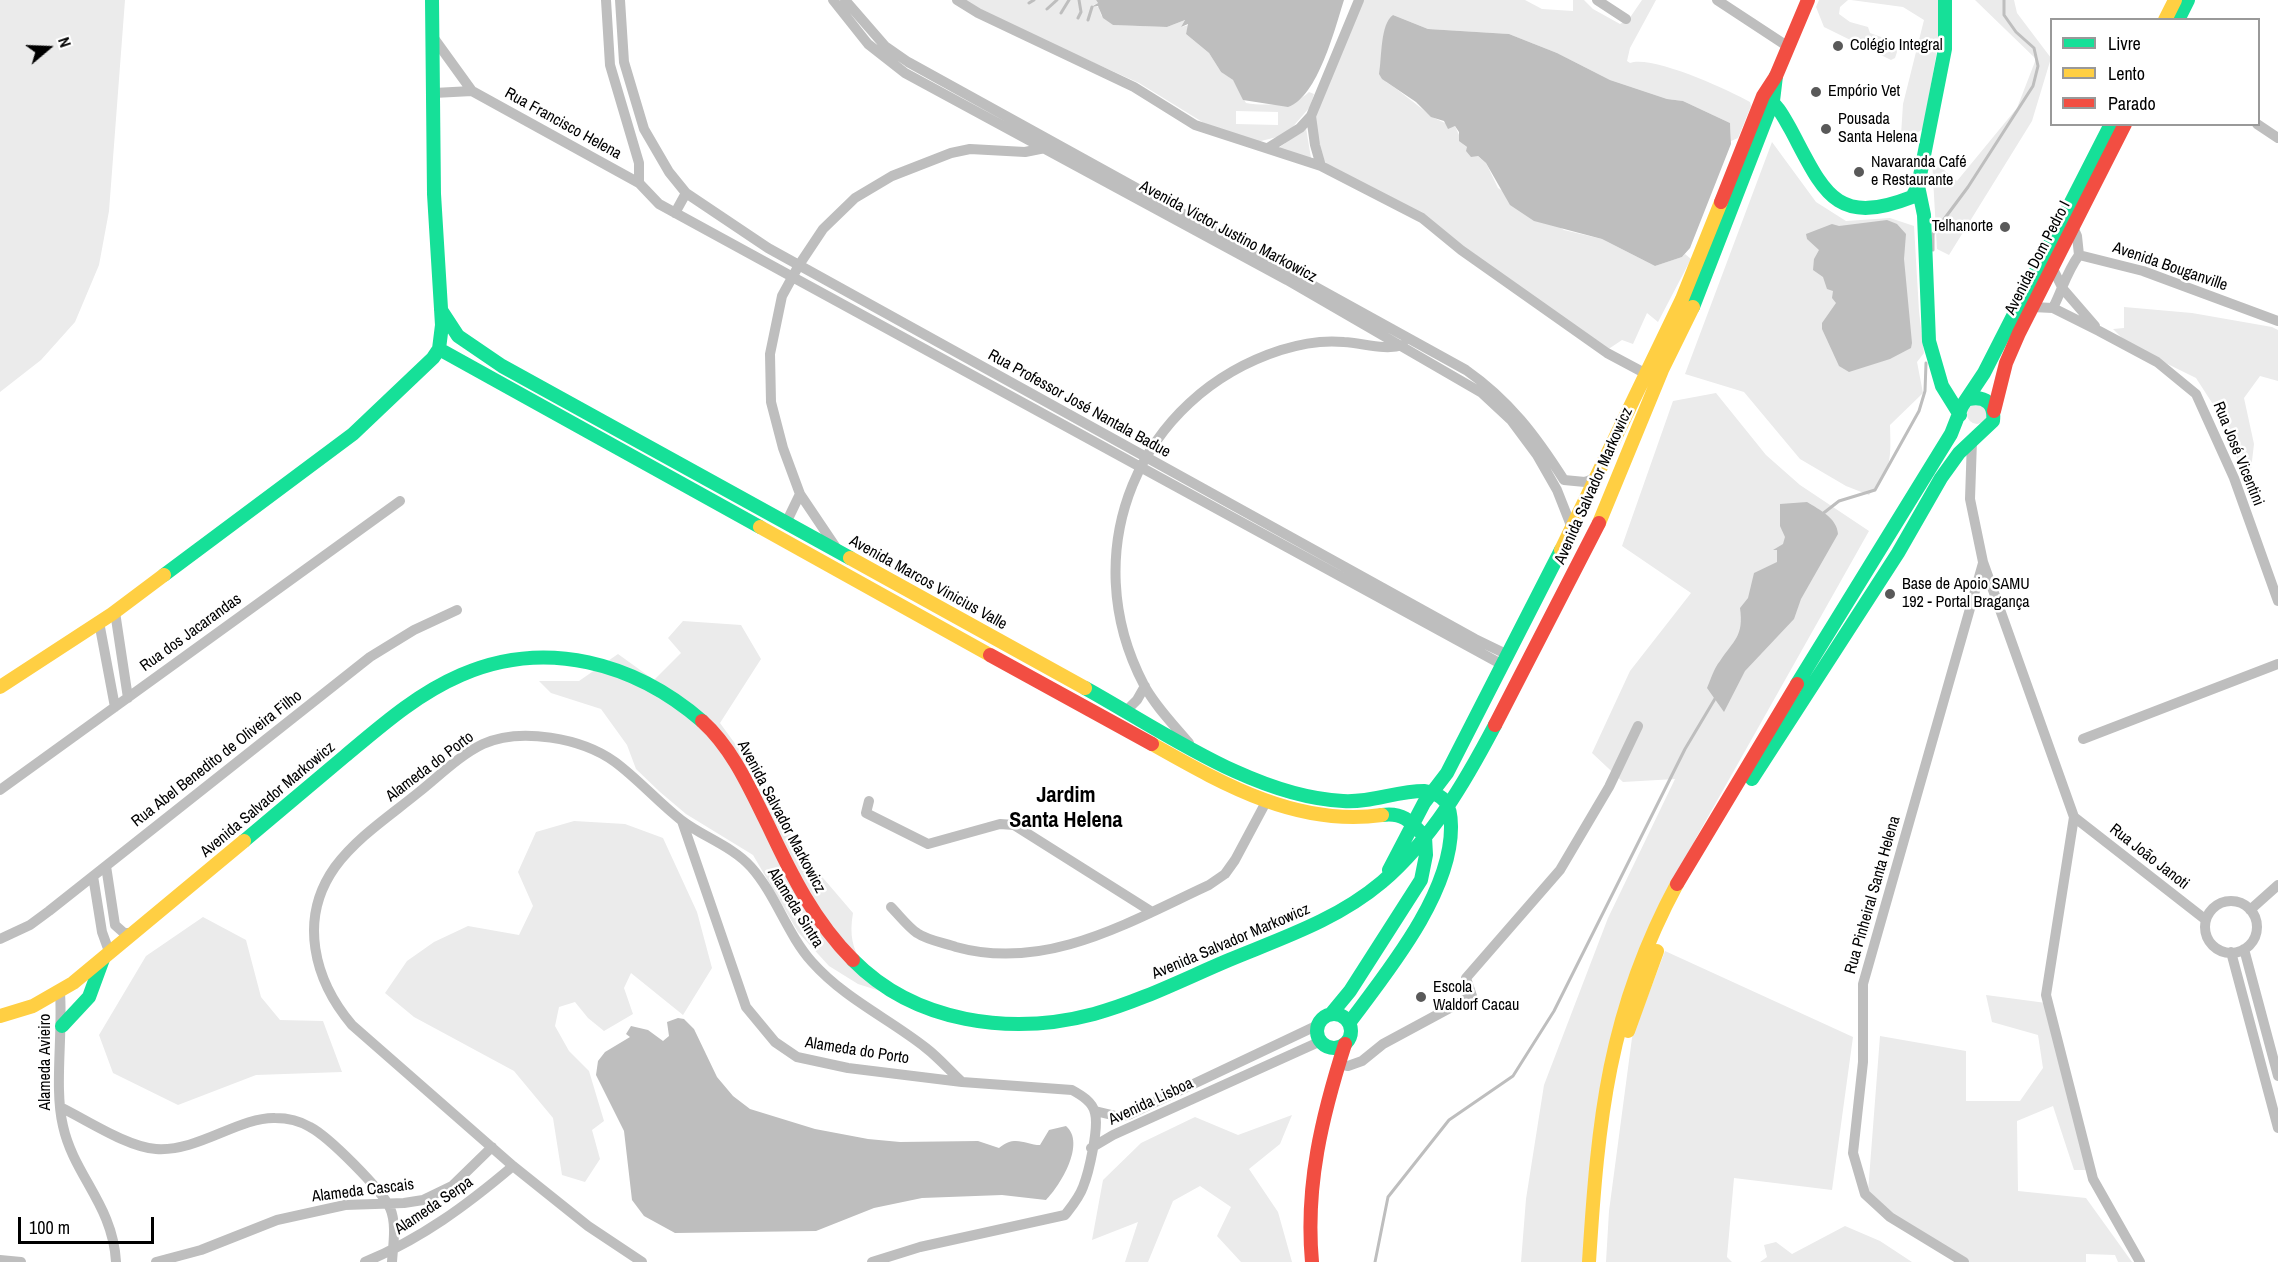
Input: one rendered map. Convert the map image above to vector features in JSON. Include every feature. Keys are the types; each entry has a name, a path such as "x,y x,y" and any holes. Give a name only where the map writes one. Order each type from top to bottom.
{"street":[{"path":"0,687 115,612 353,434 439,349 441,310 434,194 432,0"},
{"path":"606,0 610,65 639,163 639,183"},
{"name":"Rua Professor José Nantala Badue","path":"620,0 624,62 645,129 669,172 686,193 768,248 1142,462"},
{"name":"Avenida Victor Justino Markowicz","path":"832,0 857,34 891,64 1048,144"},
{"name":"Avenida Victor Justino Markowicz","path":"845,0 885,46 908,63 1048,144 1405,341 1466,370 1503,398 1539,441 1564,480"},
{"path":"957,0 978,13 1134,87 1195,125 1321,166 1422,218 1461,250 1607,353 1651,376"},
{"path":"1268,147 1300,128 1311,116 1359,0"},
{"path":"1597,0 1626,19"},
{"path":"1717,0 1786,46"},
{"name":"Avenida Salvador Markowicz","path":"1385,878 1414,824 1454,760 1596,478 1651,376 1694,306 1786,46 1808,0"},
{"path":"1768,98 1832,196 1844,206 1855,210 1882,207 1912,197 1918,186 1945,49 1945,0"},
{"path":"2168,18 2182,10"},
{"name":"Rua Francisco Helena","path":"434,37 472,91 639,183"},
{"path":"434,93 472,91"},
{"path":"1311,116 1321,166"},
{"name":"Avenida Dom Pedro I","path":"1969,399 2110,126"},
{"name":"Avenida Dom Pedro I","path":"1994,411 2006,363 2124,126"},
{"path":"2260,126 2278,138"},
{"path":"839,553 800,494 783,448 771,402 770,354 782,296 823,229 855,198 892,176 970,148 1025,152 1048,144"},
{"path":"639,163 658,153"},
{"name":"Rua Professor José Nantala Badue","path":"639,183 659,204 792,278 1475,639 1504,659"},
{"path":"1918,186 1923,224 1929,341 1934,365 1945,391 1970,429 1986,429"},
{"path":"675,213 686,193"},
{"path":"1882,207 1905,210 1923,224"},
{"path":"2053,308 2063,289 2063,279 2079,255 2078,236 2073,226"},
{"name":"Avenida Bouganville","path":"2079,255 2143,271 2278,321"},
{"name":"Rua José Vicentini","path":"2052,267 2063,289 2099,331"},
{"name":"Rua José Vicentini","path":"2032,307 2053,308 2099,331 2157,362 2196,394 2234,478 2278,601"},
{"name":"Avenida Marcos Vinicius Valle","path":"441,310 458,336 502,366 1234,771 1281,790 1326,799 1360,801 1417,790 1433,792"},
{"path":"1193,747 1144,686 1125,636 1116,597 1116,544 1124,507 1142,462 1165,429 1207,387 1270,355 1303,345 1325,342 1389,347 1405,341"},
{"name":"Avenida Victor Justino Markowicz","path":"1405,341 1482,393 1511,420 1537,455 1557,490 1572,528"},
{"name":"Avenida Marcos Vinicius Valle","path":"439,349 1227,786 1266,802 1326,816 1368,817 1396,813 1414,824"},
{"name":"Avenida Salvador Markowicz","path":"0,1016 32,1008 60,993 107,957 399,711 434,688 466,672 513,661 565,658 615,668 675,700 704,721 723,744 763,814 813,913 843,954 870,979 923,1009 956,1019 997,1025 1035,1024 1094,1014 1153,993 1317,923 1359,900 1412,854 1449,806 1593,537 1651,376"},
{"path":"1599,1262 1611,1124 1626,1037 1669,916 1772,746 1899,553 1941,478 1959,453 1993,421 1994,411 1985,399 1962,400 1945,391"},
{"path":"1589,1262 1600,1118 1619,1025 1628,993 1644,953 1664,911 1727,798 1960,415 1962,406 1969,399"},
{"path":"1972,440 1970,499 1983,562 2074,817 2046,995 2093,1179 2140,1262"},
{"path":"1557,490 1564,480 1585,482 1596,478"},
{"path":"786,523 800,494"},
{"name":"Rua dos Jacarandas","path":"0,790 400,501"},
{"name":"Rua Pinheiral Santa Helena","path":"1964,1262 1890,1217 1865,1194 1853,1153 1863,1062 1863,984 1983,562"},
{"name":"Rua Abel Benedito de Oliveira Filho","path":"0,939 30,925 370,657 414,630 457,610"},
{"path":"115,612 128,698"},
{"path":"99,622 115,707"},
{"path":"2083,739 2278,664"},
{"path":"1126,711 1137,700 1144,686"},
{"path":"1482,704 1486,715 1499,714"},
{"path":"1337,1070 1362,1061 1383,1044 1472,996 1467,978 1560,870 1609,787 1638,726"},
{"name":"Alameda do Porto","path":"642,1262 588,1226 513,1166 352,1025 335,1005 315,958 315,908 335,867 358,842 384,820 483,744 508,738 546,736 582,744 614,761 682,821 746,1007 775,1042 796,1057 848,1068 962,1082 1072,1090 1082,1095 1095,1111"},
{"path":"1417,790 1440,774 1454,760"},
{"path":"1227,786 1234,771"},
{"path":"1349,1023 1407,940 1443,872 1452,841 1449,806 1442,796 1433,792"},
{"path":"869,801 866,813 928,844 1000,824 1014,825 1152,912"},
{"path":"891,907 917,933 977,953 1003,955 1039,953 1079,943 1152,912 1209,885 1226,874 1266,802"},
{"name":"Rua João Janoti","path":"2074,817 2206,920"},
{"name":"Alameda Sintra","path":"682,821 749,865 763,882 810,961 843,993 926,1048 962,1082"},
{"path":"1337,1070 1317,1030 1318,1025 1350,992 1421,880 1426,855 1425,837 1414,824"},
{"path":"106,866 115,925 124,933 135,933"},
{"path":"62,1026 82,1011 93,992 107,957 93,876"},
{"path":"2250,910 2278,885"},
{"path":"2237,902 2250,910 2256,926 2255,935 2244,949 2231,952 2218,949 2211,944 2206,936 2206,920 2209,913 2221,903 2237,902"},
{"path":"2244,949 2278,1077"},
{"path":"2231,952 2278,1128"},
{"name":"Alameda Avieiro","path":"60,993 62,1026 60,1107 68,1146 107,1218 115,1242 116,1262"},
{"path":"1312,1262 1310,1196 1315,1162 1337,1070 1345,1044 1351,1034 1349,1023 1342,1016 1331,1014"},
{"name":"Avenida Lisboa","path":"1095,1111 1116,1116 1128,1115 1318,1025"},
{"path":"1324,1046 1336,1048 1345,1044"},
{"name":"Avenida Lisboa","path":"1092,1148 1224,1085 1324,1046"},
{"path":"1218,1071 1224,1085"},
{"path":"60,1107 138,1145 156,1149 184,1147 273,1117 294,1120 309,1126 325,1138 382,1195 387,1203 394,1229 392,1256"},
{"path":"872,1262 920,1247 1065,1215 1076,1202 1083,1186 1096,1126 1095,1111"},
{"name":"Alameda Cascais","path":"156,1262 201,1250 278,1220 345,1205 423,1200 452,1185 492,1147"},
{"name":"Alameda Serpa","path":"365,1262 392,1256 471,1202 513,1166"},
{"path":"198,1262 201,1250"},
{"path":"0,1260 21,1262"}],"shaded area":[{"path":"0,0 125,0 109,211 99,265 75,322 41,360 0,392"},
{"path":"964,0 1096,0 1098,3 1091,6 1099,7 1101,15 1113,25 1167,27 1185,20 1181,27 1189,25 1186,34 1209,53 1221,72 1233,80 1246,103 1279,104 1296,100 1309,92 1314,94 1310,107 1290,130 1281,136 1257,142 1204,123 1139,83 1003,22","holes":["1236,111 1278,112 1278,125 1236,124"]},
{"path":"1096,0 1344,0 1317,76 1299,101 1288,107 1243,100 1233,80 1221,72 1209,53 1186,34 1188,24 1181,27 1185,20 1167,27 1113,25 1103,18 1098,6 1091,7 1098,3"},
{"path":"1360,0 1525,0 1542,9 1573,11 1573,0 1584,0 1593,9 1620,24 1629,19 1642,0 1656,0 1630,48 1627,61 1655,64 1672,69 1708,82 1750,102 1751,106 1738,138 1731,141 1730,123 1683,101 1667,99 1610,80 1557,53 1509,34 1428,29 1393,15 1383,48 1386,82 1432,117 1451,127 1455,126 1463,144 1486,163 1498,188 1564,230 1602,239 1655,266 1685,254 1691,259 1658,322 1647,313 1633,344 1622,340 1607,350 1449,237 1329,166 1321,157 1315,113"},
{"path":"1819,0 1848,0 1840,7 1839,14 1850,22 1868,27 1870,33 1895,42 1897,52 1895,58 1891,60 1824,27 1816,7"},
{"path":"1851,0 1941,0 1943,17 1923,129 1910,137 1901,135 1903,104 1924,20 1903,7"},
{"path":"1975,0 2014,0 2017,13 2050,57 2050,61 2032,121 1949,255 1937,249 1932,160 1957,181 2017,108 2036,59"},
{"path":"1393,15 1428,29 1509,34 1557,53 1610,80 1667,99 1683,101 1730,123 1731,144 1690,248 1682,257 1655,266 1602,239 1534,221 1510,205 1486,163 1478,156 1471,157 1466,151 1467,147 1459,141 1459,132 1455,126 1448,129 1444,121 1431,117 1416,102 1382,79 1379,74 1384,33"},
{"path":"1306,128 1311,158 1280,149 1280,147"},
{"path":"1772,142 1816,202 1846,221 1890,218 1914,226 1924,353 1917,362 1923,393 1890,425 1890,455 1886,470 1869,495 1846,486 1800,459 1744,392 1685,374"},
{"path":"1887,220 1897,224 1906,234 1904,259 1911,348 1890,359 1849,372 1839,366 1822,329 1822,323 1836,303 1832,298 1833,291 1827,289 1823,277 1813,270 1814,259 1819,250 1807,239 1806,234 1832,224 1839,226"},
{"path":"2124,307 2192,313 2278,330 2278,381 2260,376 2244,398 2254,444 2249,486 2216,409 2196,378 2129,345 2113,329 2124,328"},
{"path":"1716,393 1766,455 1800,485 1869,531 1696,838 1623,996 1584,1262 1521,1262 1526,1199 1544,1085 1608,918 1675,779 1623,782 1592,753 1630,671 1691,593 1622,546 1673,401"},
{"path":"1977,404 1984,407 1987,414 1984,421 1977,424 1970,421 1967,414 1970,407"},
{"path":"1807,502 1822,511 1835,523 1838,534 1801,599 1794,619 1745,671 1724,712 1707,688 1716,667 1737,637 1741,625 1740,608 1748,598 1754,573 1777,562 1777,550 1773,550 1783,544 1785,537 1780,526 1780,504"},
{"path":"683,621 741,625 761,659 720,723 787,815 800,851 853,913 851,928 853,941 862,962 899,997 858,984 829,966 798,932 753,855 686,814 636,769 627,745 601,709 551,693 539,681 579,681 618,654 654,680 681,653 668,638"},
{"path":"574,821 625,824 663,838 697,912 712,968 683,1015 631,973 624,988 633,1014 604,1031 588,1018 575,1002 559,1007 555,1026 569,1051 589,1071 604,1121 592,1130 600,1159 585,1182 562,1175 553,1118 514,1071 414,1017 385,993 407,961 434,942 468,926 519,935 533,906 518,872 536,832"},
{"path":"203,917 246,940 261,997 280,1020 323,1021 342,1072 256,1075 178,1105 113,1073 99,1035 146,956"},
{"path":"1665,951 1853,1037 1832,1190 1734,1178 1727,1257 1732,1262 1606,1262 1609,1211 1632,1038"},
{"path":"1986,995 2046,1003 2088,1170 2074,1170 2053,1106 2017,1121 2018,1191 2086,1198 2132,1262 2118,1262 2115,1255 2086,1254 2086,1262 1969,1262 1891,1216 1868,1192 1880,1036 1966,1051 1966,1101 2020,1101 2043,1068 2038,1035 1992,1022"},
{"path":"678,1018 684,1019 694,1029 717,1077 733,1096 750,1109 815,1129 868,1139 900,1142 978,1141 999,1148 1015,1141 1040,1145 1049,1130 1066,1126 1071,1133 1073,1143 1069,1164 1046,1200 1002,1195 922,1198 874,1208 816,1231 675,1233 644,1216 632,1200 624,1131 596,1075 598,1061 605,1052 630,1037 626,1034 631,1026 648,1030 663,1041 669,1036 667,1022"},
{"path":"1292,1115 1280,1144 1249,1169 1278,1212 1292,1262 1241,1262 1217,1236 1231,1207 1200,1186 1173,1201 1148,1262 1125,1262 1138,1222 1092,1240 1103,1180 1141,1143 1195,1117 1238,1135"},
{"path":"1845,1226 1880,1241 1912,1262 1760,1262 1767,1257 1764,1245 1776,1242 1792,1254"}],"waterway":[{"path":"1029,3 1034,0"},
{"path":"1047,9 1057,0"},
{"path":"1061,13 1069,0"},
{"path":"1078,18 1081,12 1079,0"},
{"path":"1933,250 1933,234 1968,187 2033,86 2038,66 2034,48 2016,32 2004,15 2004,0"},
{"path":"1088,20 1092,7"},
{"path":"1821,515 1839,501 1875,490 1919,411 1925,391 1926,363"},
{"path":"1375,1262 1388,1197 1449,1120 1513,1076 1554,1011 1685,749 1716,697"}],"traffic: fast":[{"path":"164,575 353,434 433,358 439,349 442,325 434,194 432,0"},
{"path":"1945,0 1945,49 1918,186 1924,215 1929,341 1942,386 1960,415"},
{"path":"2179,18 2188,0"},
{"path":"1693,307 1773,101 1776,76"},
{"path":"1766,97 1780,112 1823,186 1835,198 1849,205 1865,208 1886,205 1912,197 1918,186"},
{"path":"1797,684 1951,434 1962,406 1984,373 2110,126"},
{"path":"441,310 458,336 502,366 850,558"},
{"path":"439,349 760,527"},
{"path":"1752,779 1898,553 1941,478 1959,453 1993,421 1991,406 1985,400 1969,399"},
{"path":"1389,870 1424,803 1447,773 1561,550"},
{"path":"244,841 400,711 445,683 493,664 525,658 557,658 588,662 619,671 648,684 676,701 702,721"},
{"path":"1085,688 1209,759 1276,788 1309,797 1343,801 1424,791 1442,798 1450,812 1451,826 1449,852 1441,878 1415,930 1382,980 1349,1023"},
{"path":"853,960 878,981 905,998 935,1011 966,1019 1030,1024 1062,1021 1129,1003 1289,936 1328,918 1365,895 1400,865 1432,828 1472,768 1495,725"},
{"path":"1331,1014 1350,991 1421,880 1426,855 1425,837 1406,819 1396,815 1382,815"},
{"path":"62,1026 89,997 103,959"},
{"path":"1334,1014 1346,1019 1351,1031 1346,1043 1334,1048 1322,1043 1317,1031 1322,1019 1334,1014"}],"traffic: slow":[{"path":"2166,18 2175,0"},
{"path":"1561,550 1682,299 1721,202"},
{"path":"1599,523 1662,370 1693,307"},
{"path":"760,527 990,655"},
{"path":"850,558 1085,688"},
{"path":"0,687 112,614 164,575"},
{"path":"1152,744 1234,787 1291,808 1320,815 1351,817 1382,815"},
{"path":"0,1016 33,1006 73,983 244,841"},
{"path":"1589,1262 1597,1161 1610,1068 1635,977 1677,884"},
{"path":"1628,1031 1657,951"}],"traffic: jam":[{"path":"1721,202 1763,96 1776,76 1808,0"},
{"path":"1994,411 2006,363 2019,333 2124,126"},
{"path":"1495,725 1599,523"},
{"path":"990,655 1152,744"},
{"path":"1677,884 1797,684"},
{"path":"702,721 723,744 740,770 795,879 815,913 853,960"},
{"path":"1312,1262 1311,1206 1317,1152 1329,1098 1345,1044"}],"place":[{"name":"Colégio Integral","path":"1838,46"},
{"name":"Empório Vet","path":"1816,92"},
{"name":"Pousada Santa Helena","path":"1826,129"},
{"name":"Navaranda Café e Restaurante","path":"1859,172"},
{"name":"Telhanorte","path":"2005,227"},
{"name":"Base de Apoio SAMU 192 - Portal Bragança","path":"1890,594"},
{"name":"Escola Waldorf Cacau","path":"1421,997"}],"district":[{"name":"Jardim Santa Helena","path":"1066,808"}]}
